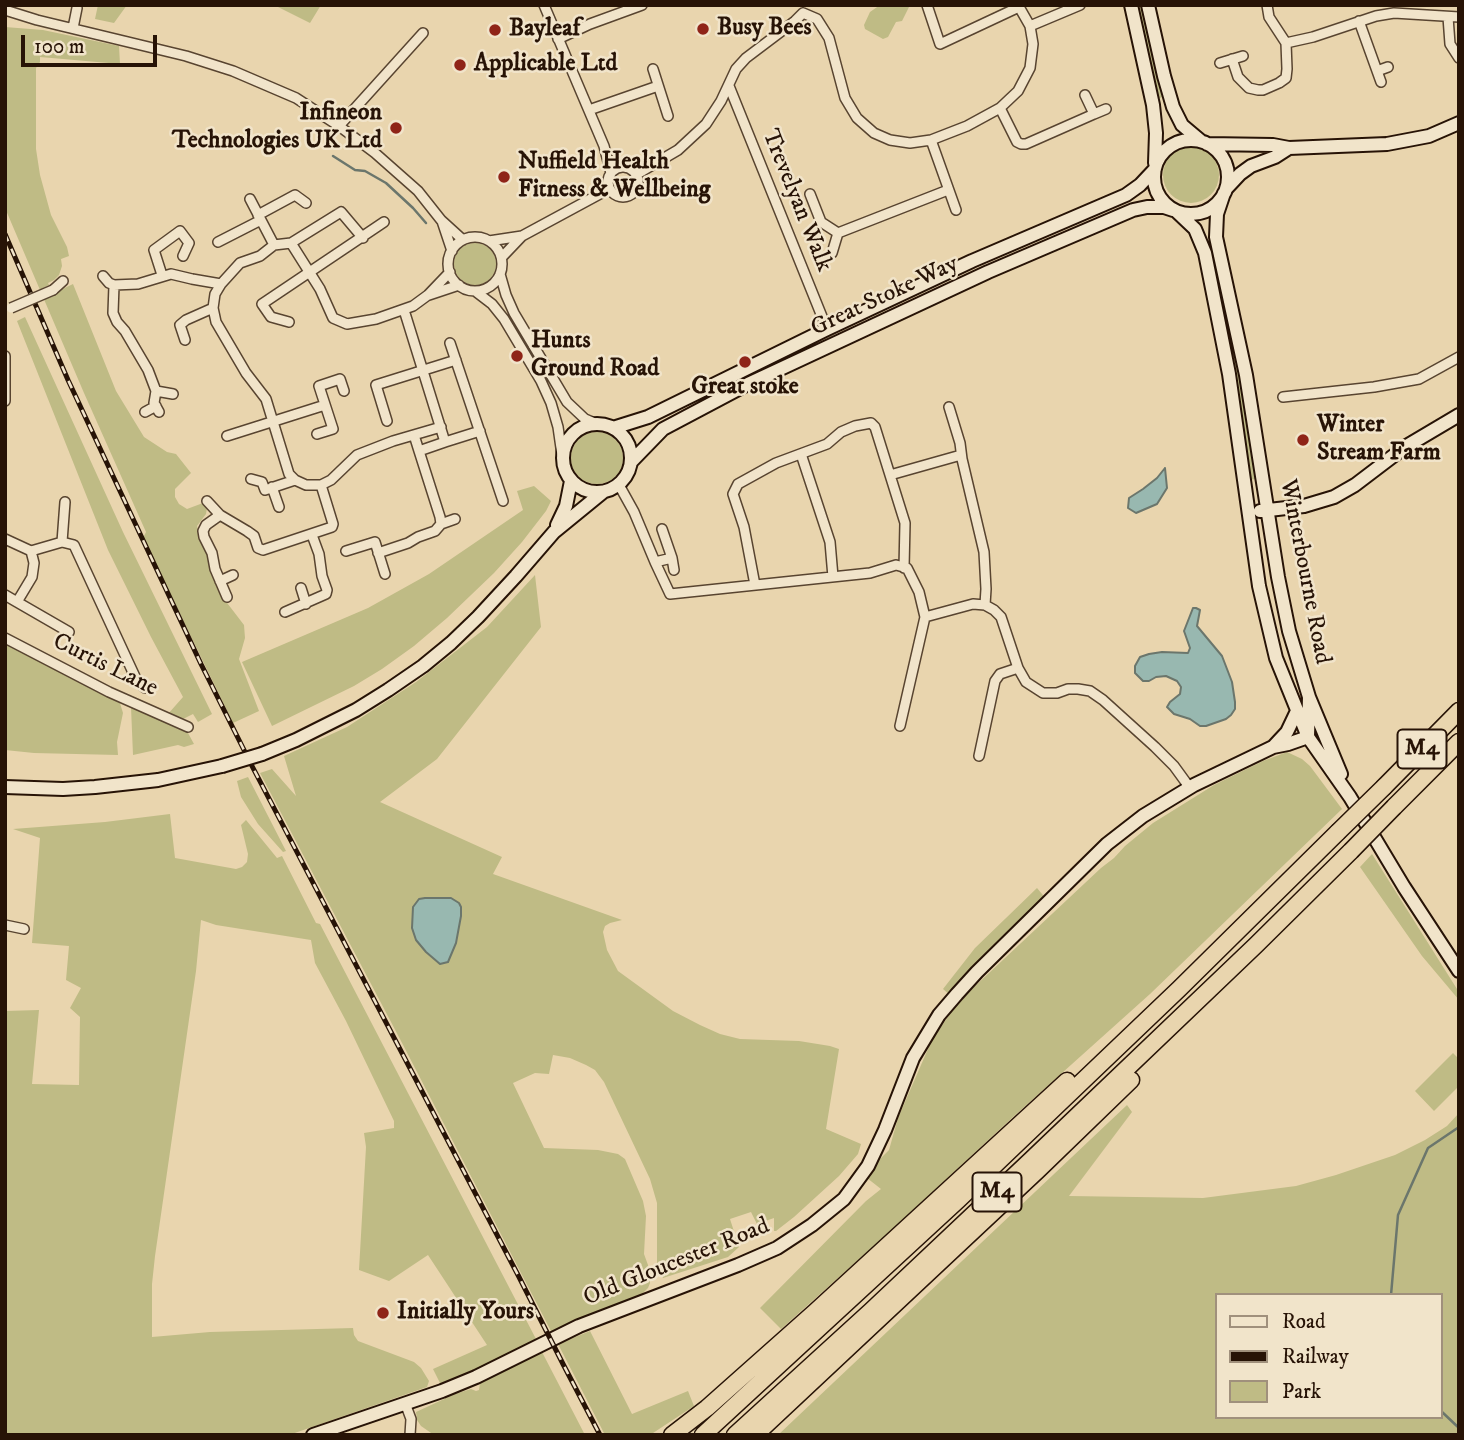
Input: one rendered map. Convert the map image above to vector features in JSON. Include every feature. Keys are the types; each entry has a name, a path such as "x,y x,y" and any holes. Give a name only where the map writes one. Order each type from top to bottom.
{"highway":[{"name":"M4","path":"703,1435 958,1200 1179,989 1459,712"},
{"name":"M4","path":"735,1435 881,1301 1256,945 1459,742"},
{"name":"M4","path":"755,1435 1038,1170 1205,1008 1256,945"},
{"name":"M4","path":"672,1435 707,1408 815,1312 1123,1029 1179,989"},
{"name":"M4","path":"680,1435 765,1366 826,1322"}],"main road":[{"path":"1131,5 1153,105 1156,133 1154,181 1157,193 1164,203 1175,211 1187,214 1209,209 1240,174 1289,148"},
{"path":"1148,5 1173,107 1187,130 1216,150 1223,159 1227,169 1225,192"},
{"path":"1155,168 1166,149 1184,141 1289,148 1401,142 1429,136 1459,123"},
{"name":"Great Stoke Way","path":"613,428 648,417 972,261 1126,195 1140,185 1155,168"},
{"name":"Winterbourne Road","path":"1225,192 1217,214 1216,237 1247,375 1278,577 1289,631 1309,698 1350,797"},
{"name":"Great Stoke Way","path":"631,461 663,429 687,416 748,384 988,272 1133,210 1164,207 1175,211"},
{"name":"Winterbourne Road","path":"1175,211 1195,229 1205,253 1229,374 1259,586 1276,658 1308,737 1350,797"},
{"path":"1250,513 1304,506 1334,497 1355,485 1405,447 1459,415"},
{"path":"5,787 64,789 158,780 262,754 306,735 356,710 388,690 451,643 508,585 554,532 603,492 619,485 627,474 631,461 627,442 613,428 588,425 578,429 568,440 562,455 563,466 571,481 586,491 603,492"},
{"path":"554,532 566,506 571,481"},
{"path":"1308,737 1309,698"},
{"name":"Old Gloucester Road","path":"1273,747 1287,732 1297,710"},
{"name":"Old Gloucester Road","path":"313,1435 476,1377 579,1326 777,1248 812,1225 844,1199 868,1166 913,1058 939,1015 957,993 1107,844 1143,816 1190,788 1273,747 1308,737"},
{"path":"1350,797 1459,971"}],"street":[{"path":"544,5 604,146 611,173"},
{"path":"558,39 625,8 642,5"},
{"path":"637,174 678,150 706,124 746,58 795,21 802,9 817,19 830,38 845,98 857,118 874,133 910,143 931,140 967,126 1000,108 1018,92 1030,68 1033,44 1030,26 1018,6 940,44 927,5"},
{"path":"1030,26 1080,5"},
{"path":"1232,59 1238,77 1249,88 1263,90 1286,78 1286,43 1269,17 1266,5"},
{"path":"1373,5 1376,16"},
{"path":"73,28 76,8"},
{"path":"5,10 186,55 233,71 296,99 375,153 418,191 441,220 463,240"},
{"path":"1286,43 1394,13 1459,17"},
{"path":"1448,17 1450,44 1459,58"},
{"path":"1359,21 1381,82"},
{"path":"339,127 423,33"},
{"path":"1220,63 1243,55"},
{"path":"1377,71 1388,67"},
{"path":"653,69 668,116"},
{"path":"589,110 658,86"},
{"name":"Trevelyan Walk","path":"729,86 827,330"},
{"path":"1084,94 1094,114"},
{"path":"1000,108 1017,142 1021,144 1106,109"},
{"path":"931,140 956,210"},
{"path":"604,146 622,166 631,168 637,174 639,183 635,192 619,197 610,189 608,181 611,173 622,166"},
{"path":"502,257 522,236 610,189"},
{"path":"838,233 948,190"},
{"path":"810,194 821,222 838,233"},
{"path":"218,242 295,195 306,203"},
{"path":"250,199 274,245"},
{"path":"363,238 341,212 291,243 274,245 260,256 240,263 215,294 213,308 216,322 240,363 266,399 289,474 295,480 306,485 321,485 331,480 357,454 441,427"},
{"path":"441,220 452,251"},
{"path":"289,322 271,317 262,304 384,222"},
{"path":"162,275 154,250 180,231 189,243 183,256"},
{"path":"832,253 838,233"},
{"path":"489,241 522,236"},
{"path":"500,274 491,286 475,291 467,290 453,279 450,272 448,265 452,251 463,240 472,237 481,237 497,248 502,257 500,274 514,313 567,402 585,419 597,424"},
{"path":"291,243 320,289 333,318 347,324 376,319 413,306 450,272"},
{"path":"103,276 114,285 138,284 170,274 221,284"},
{"path":"8,309 53,290 63,281"},
{"path":"114,285 113,313 148,370 156,391 154,403 158,409 145,412"},
{"path":"428,295 459,285"},
{"path":"475,291 492,304 504,319 541,381 558,426 562,455"},
{"path":"185,340 180,325 213,308"},
{"path":"404,310 445,443"},
{"path":"450,343 503,501"},
{"path":"5,356 5,401"},
{"path":"1283,397 1419,379 1459,357"},
{"path":"387,421 376,386 456,360"},
{"path":"317,434 333,429 319,386 340,379 344,391"},
{"path":"156,391 173,394"},
{"path":"227,436 325,405"},
{"path":"950,407 984,552 985,605"},
{"path":"755,585 744,527 733,494 738,484 776,463 827,444 841,432 871,423 875,427 905,523 904,568"},
{"path":"419,451 480,431"},
{"path":"378,553 408,544 435,531 441,520 414,435"},
{"path":"801,454 830,542 833,577"},
{"path":"890,475 961,455"},
{"path":"251,479 262,482 265,490 295,480"},
{"path":"207,500 220,514 254,536 260,550 329,529 333,524 321,485"},
{"path":"619,485 634,512 670,594 870,573 895,565 907,568 919,592 925,617 900,726"},
{"path":"272,487 279,507"},
{"path":"62,542 65,502"},
{"path":"220,514 206,525 203,531 227,597"},
{"path":"441,520 455,519"},
{"path":"662,529 673,558 674,570"},
{"path":"285,612 323,596 327,590 321,576 319,554 312,535"},
{"path":"5,539 31,551 62,542 74,545 137,681 145,688"},
{"path":"346,551 374,542 385,574"},
{"path":"18,602 32,577 34,563 31,551"},
{"path":"654,562 673,558"},
{"path":"220,581 233,575"},
{"path":"301,588 306,604"},
{"path":"5,595 69,632"},
{"path":"925,617 973,604 985,605 994,610 1001,617 1018,668 1026,682 1043,693 1057,693 1068,689 1090,691 1156,747 1190,788"},
{"name":"Curtis Lane","path":"5,638 109,691 188,727"},
{"path":"979,756 995,681 1000,674 1018,668"},
{"path":"5,925 24,929"},
{"path":"405,1404 413,1434"}],"green space":[{"path":"98,5 127,5 114,23 95,19"},
{"path":"274,5 321,5 310,23"},
{"path":"880,5 910,5 902,21 896,22 888,37 883,39 865,29 864,25 870,12"},
{"path":"1136,5 1142,5 1162,97 1158,99"},
{"path":"5,27 43,30 119,46 120,64 40,57 36,68 36,149 40,175 51,215 69,256 61,259 59,275 43,288 46,297 73,284 116,391 144,437 167,452 176,454 191,473 175,489 179,504 187,509 203,503 207,508 197,526 200,538 209,556 208,561 221,595 244,625 245,638 239,659 259,711 233,723 143,538 146,532 5,208"},
{"path":"1186,147 1196,147 1211,155 1217,164 1217,186 1211,195 1196,203 1186,203 1168,191 1163,180 1163,170 1175,152"},
{"path":"475,243 489,250 496,264 489,278 475,285 461,278 454,264 461,250"},
{"path":"1213,255 1236,356 1257,479 1247,480 1210,256"},
{"path":"25,317 123,532 212,714 198,722 193,714 183,719 168,714 183,697 108,550 17,321"},
{"path":"597,432 616,439 623,458 616,477 597,484 578,477 571,458 578,439"},
{"path":"534,486 551,501 546,511 494,573 447,618 382,669 354,686 272,726 242,662 368,608 429,574 523,510 517,491"},
{"path":"535,575 541,627 437,759 380,802 502,857 493,874 622,920 605,926 603,932 607,950 618,971 673,1011 720,1034 740,1039 799,1041 839,1049 826,1129 861,1144 858,1154 839,1176 776,1231 774,1218 757,1224 751,1212 730,1219 739,1247 728,1257 663,1278 657,1265 657,1203 650,1179 604,1082 595,1070 586,1065 553,1055 549,1074 535,1073 513,1083 544,1148 598,1150 618,1154 625,1159 643,1201 646,1216 644,1254 650,1283 640,1296 552,1333 260,773 272,769 296,796 284,756 347,727 416,682 487,627"},
{"path":"5,644 119,700 123,713 117,742 118,755 5,750"},
{"path":"131,707 188,733 194,744 133,755"},
{"path":"1287,752 1310,766 1342,809 1150,994 781,1329 760,1308 881,1189 867,1178 889,1150 898,1118 931,1042 951,1012 1101,868 1153,823 1214,785"},
{"path":"248,777 286,851 283,852 258,824 241,797 237,781"},
{"path":"170,814 175,858 236,869 242,867 247,862 248,854 241,825 246,820 277,858 282,856 536,1339 441,1385 433,1369 487,1345 428,1255 389,1281 359,1270 366,1147 364,1133 394,1128 394,1121 315,963 311,940 216,925 201,920 155,1256 152,1337 210,1332 353,1328 358,1341 414,1362 429,1381 427,1387 289,1435 5,1435 5,1011 39,1010 32,1084 79,1085 80,1017 70,1008 81,988 66,980 69,946 32,943 40,838 13,829"},
{"path":"1372,854 1457,989 1459,1000 1422,956 1360,867"},
{"path":"1037,888 1047,900 950,995 943,989 975,948"},
{"path":"1453,1053 1459,1059 1459,1086 1434,1111 1415,1091"},
{"path":"1127,1105 1132,1112 1069,1196 1203,1198 1296,1186 1395,1155 1447,1126 1459,1113 1459,1435 778,1435"},
{"path":"590,1331 632,1414 688,1391 694,1406 650,1435 605,1435 558,1344"},
{"path":"542,1352 585,1435 434,1435 417,1420 416,1412 455,1394 471,1389 479,1390 480,1383"}],"water":[{"path":"1165,468 1167,488 1157,504 1136,513 1128,508 1129,498 1157,478"},
{"path":"1193,608 1200,610 1197,626 1222,656 1232,682 1235,702 1231,715 1206,726 1200,726 1190,719 1174,714 1167,707 1180,694 1181,687 1177,681 1166,676 1143,681 1135,673 1140,657 1162,652 1188,653 1190,648 1184,631"},
{"path":"451,898 461,907 456,943 448,962 440,964 416,940 412,928 413,907 419,899"}],"waterway":[{"path":"333,156 355,170 365,171 386,183 426,223"},
{"path":"1391,1293 1398,1215 1428,1148 1459,1127"},
{"path":"1443,1413 1459,1428"}],"railway":[{"path":"5,234 68,380 201,664 600,1435"}],"place":[{"name":"Busy Bees","path":"703,29"},
{"name":"Bayleaf","path":"495,30"},
{"name":"Applicable Ltd","path":"460,65"},
{"name":"Infineon Technologies UK Ltd","path":"396,128"},
{"name":"Nuffield Health Fitness & Wellbeing","path":"504,177"},
{"name":"Hunts Ground Road","path":"517,356"},
{"name":"Great stoke","path":"745,362"},
{"name":"Winter Stream Farm","path":"1303,440"},
{"name":"Initially Yours","path":"383,1313"}]}
